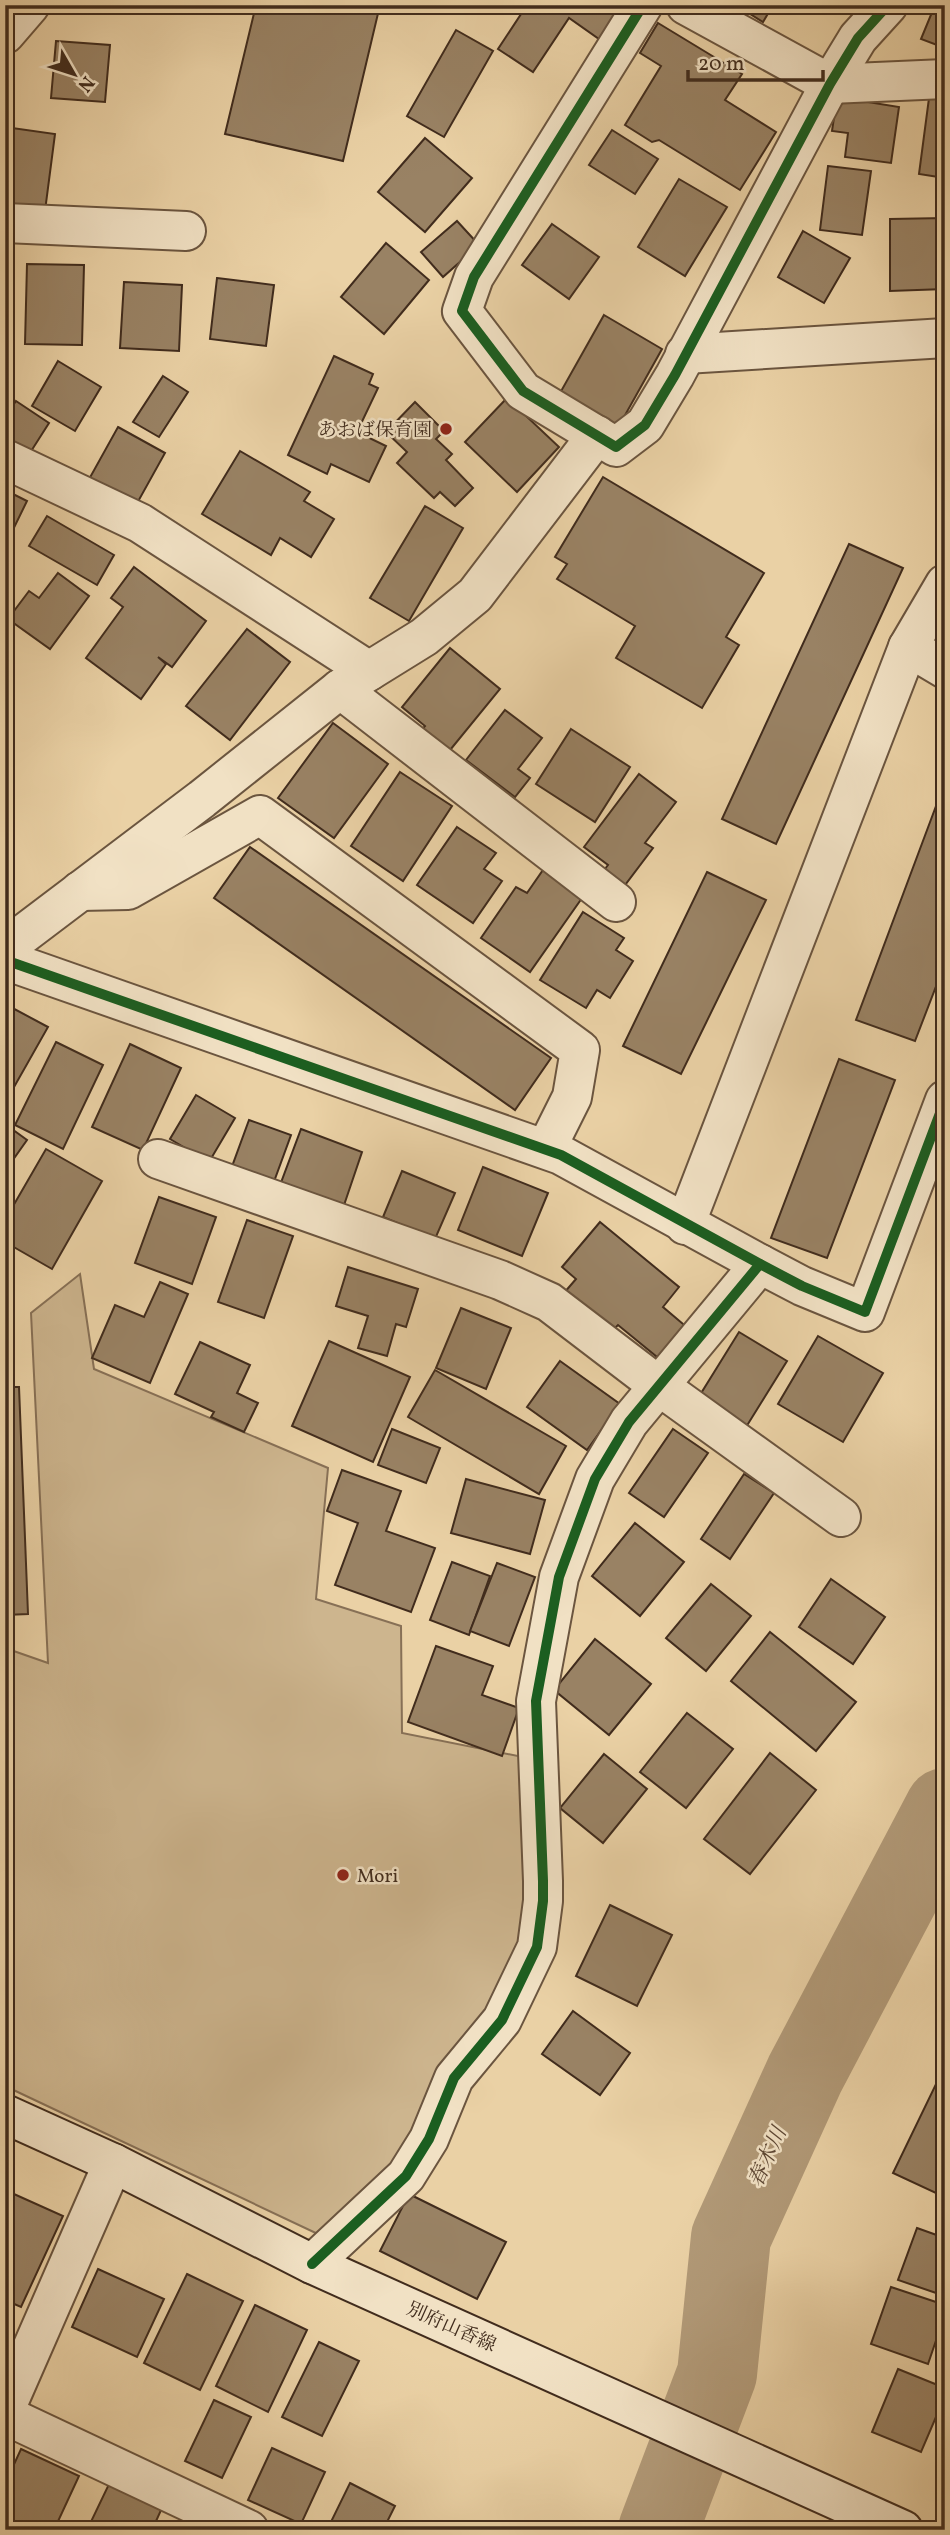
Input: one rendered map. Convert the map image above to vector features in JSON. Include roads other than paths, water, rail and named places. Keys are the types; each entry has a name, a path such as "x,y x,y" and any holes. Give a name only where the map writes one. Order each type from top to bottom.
{"street":[{"path":"5,34 30,5"},
{"path":"643,5 474,277 462,311 523,391 615,447 645,425 675,375 830,84 858,38 888,5"},
{"path":"686,5 830,84 945,79"},
{"path":"5,223 186,231"},
{"path":"685,354 945,338"},
{"path":"5,948 355,680 424,637 475,595 597,435"},
{"path":"5,459 140,523 355,680 616,902"},
{"path":"685,1225 908,647 945,583"},
{"path":"908,647 945,669"},
{"path":"80,891 128,890 260,815 580,1050 572,1097 546,1149"},
{"path":"5,960 561,1155 685,1225 802,1286 865,1312 945,1100"},
{"path":"158,1159 500,1280 550,1302 659,1386 841,1517"},
{"path":"312,2264 406,2176 429,2140 454,2078 502,2020 537,1947 543,1881 536,1701 559,1577 595,1479 629,1422 760,1264"},
{"name":"別府山香線","path":"5,2114 113,2163 312,2264 903,2530"},
{"path":"113,2163 5,2412 249,2530"}],"waterway":[{"name":"春木川","path":"658,2530 717,2374 731,2237 805,2074 945,1808"}],"place":[{"name":"あおば保育園","path":"446,429"},
{"name":"Mori","path":"343,1875"}]}
